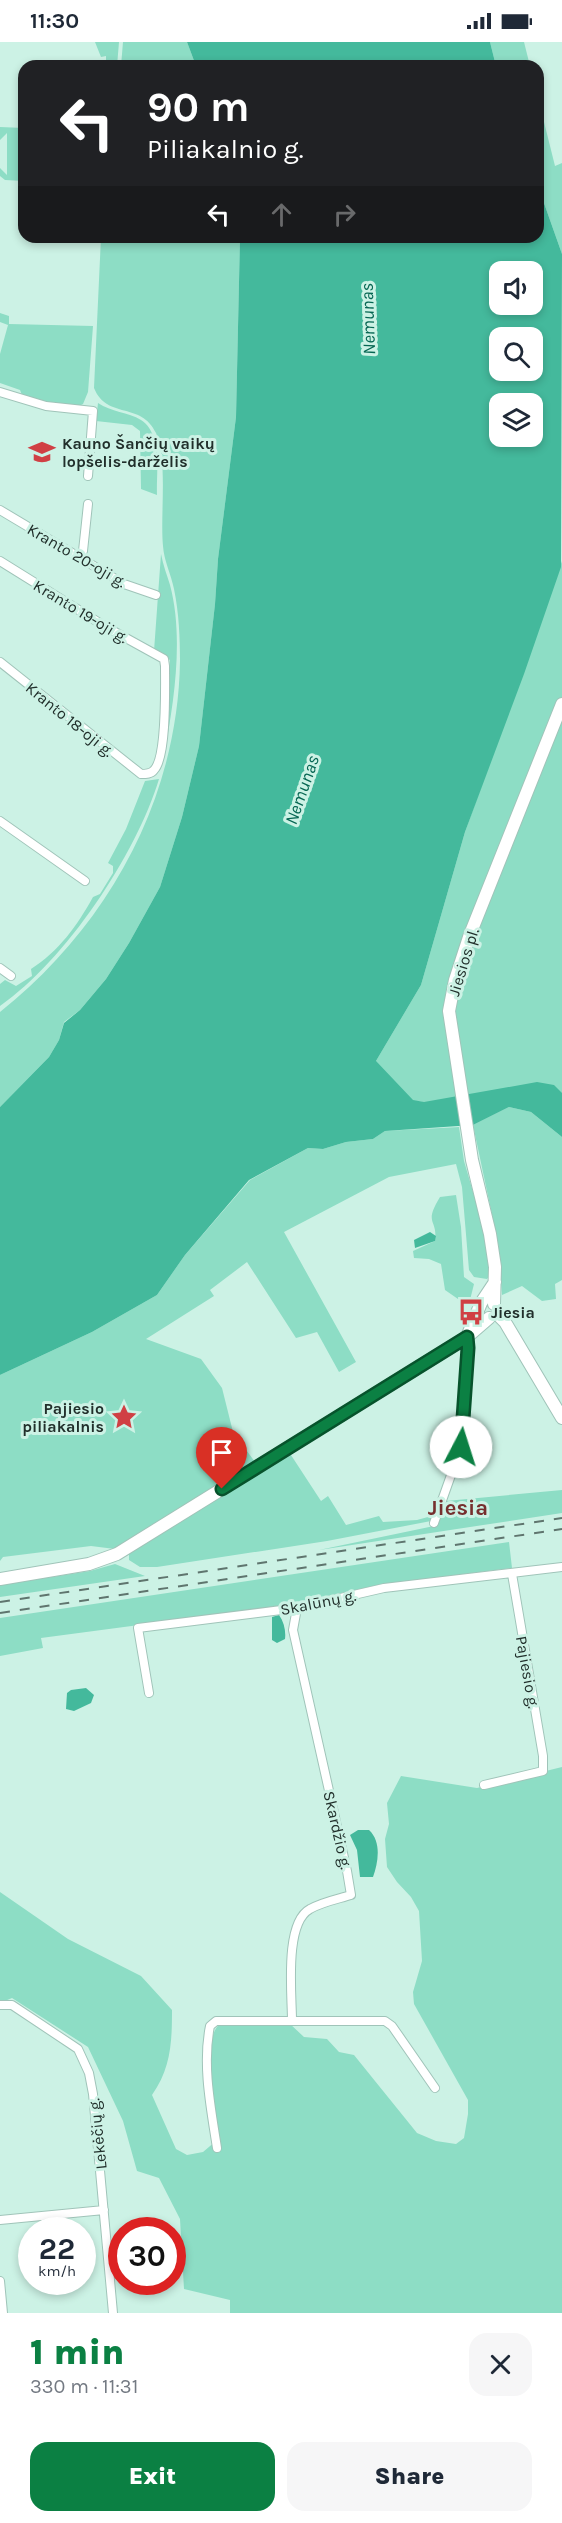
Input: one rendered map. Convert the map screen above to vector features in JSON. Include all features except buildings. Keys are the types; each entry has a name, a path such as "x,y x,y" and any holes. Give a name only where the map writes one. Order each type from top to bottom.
{"main road":[{"name":"Jiesios pl.","path":"494,1317 500,1308 494,1304 495,1282 490,1234 468,1134 449,1011 459,965 492,876 562,704"},
{"path":"467,1337 481,1303 495,1282"},
{"path":"0,1579 89,1564 117,1554 467,1337 494,1317 505,1322 562,1418"}],"street":[{"path":"0,392 46,406 93,411 88,476"},
{"path":"80,558 83,551 88,504"},
{"name":"Kranto 20-oji g.","path":"0,510 124,584 156,595"},
{"name":"Kranto 19-oji g.","path":"0,561 106,627 164,659 162,748 159,764 152,772 141,774"},
{"name":"Kranto 18-oji g.","path":"0,662 141,774"},
{"path":"0,821 85,880"},
{"path":"0,968 10,976"},
{"path":"434,1523 461,1447 467,1337"},
{"name":"Skalūnų g.","path":"149,1693 138,1628 297,1608 384,1588 562,1567"},
{"name":"Pajiesio g.","path":"484,1785 543,1771 543,1756 512,1574"},
{"name":"Skardžio g.","path":"292,2021 293,1946 296,1926 309,1909 351,1895 293,1630 297,1608"},
{"name":"Lekėčių g.","path":"0,2005 12,2005 55,2031 78,2049 85,2060 93,2094 113,2313"},
{"path":"217,2148 210,2103 208,2057 210,2026 216,2021 385,2021 392,2026 435,2088"},
{"path":"0,2220 104,2210"},
{"path":"0,2281 3,2313"}],"shaded area":[{"path":"95,42 119,42 118,60 106,60 106,56 101,57"},
{"path":"123,42 187,42 194,60 122,60"},
{"path":"490,42 524,42 528,60 494,60"},
{"path":"544,122 555,166 562,163 562,254 544,203"},
{"path":"0,127 18,128 18,181 5,180 0,176 0,168 7,175 7,133 0,140"},
{"path":"101,243 240,243 236,417 218,559 199,746 182,817 160,887 129,943 106,979 80,1010 64,1022 59,1040 49,1057 0,1107 0,1012 38,978 73,941 103,900 129,857 150,811 166,763 176,713 180,661 179,625 174,589 163,546 163,472 160,444 150,423 133,413 107,404 94,388"},
{"path":"0,313 9,316 9,324 93,326 88,392 83,404 79,406 38,401 22,395 20,390 0,383 0,354 8,325 0,322"},
{"path":"98,403 136,417 148,426 153,435 157,454 157,495 141,489 140,431 132,425 96,421"},
{"path":"161,554 174,605 177,648 174,692 164,755 170,660 154,651"},
{"path":"562,561 562,1122 542,1099 479,1107 288,1090 376,1061 421,985 465,832"},
{"path":"159,779 134,840 96,904 49,962 25,986 0,1006 0,984 5,980 16,986 32,976 31,969 59,946 74,928 93,897 100,894 113,873 113,866 108,863 126,829 145,781"},
{"path":"509,1107 531,1112 562,1137 562,1280 555,1284 556,1299 542,1301 522,1286 502,1295 498,1243 473,1125"},
{"path":"459,1127 464,1161 487,1240 490,1275 487,1279 474,1277 469,1270 462,1187 456,1164 389,1177 284,1232 356,1362 339,1372 317,1332 296,1338 247,1262 210,1290 214,1296 146,1339 201,1359 222,1388 233,1432 255,1462 115,1549 91,1546 3,1557 0,1561 0,1375 92,1332 157,1295 185,1255 250,1180 308,1148 323,1149 346,1142 373,1139 385,1131"},
{"path":"456,1195 461,1227 464,1277 474,1284 470,1300 458,1299 445,1290 441,1264 429,1259 414,1258 413,1251 435,1241 432,1212 440,1197"},
{"path":"289,1452 321,1501 328,1496 346,1525 379,1516 383,1522 417,1520 435,1515 431,1521 327,1541 157,1567 140,1567 129,1560 129,1553"},
{"path":"562,1490 562,1513 319,1550 434,1526 446,1501"},
{"path":"509,1542 512,1568 378,1585 282,1606 41,1638 43,1648 0,1656 0,1618"},
{"path":"115,1564 145,1576 0,1597 0,1585 90,1571"},
{"path":"562,1767 562,2313 230,2313 230,2300 186,2289 186,2217 179,2217 159,2178 137,2171 123,2121 88,2047 12,1998 0,2003 0,1892 68,1939 141,1976 172,2010 172,2033 167,2065 152,2095 176,2149 187,2155 203,2152 216,2141 210,2061 214,2032 220,2024 289,2023 304,2037 327,2039 339,2052 354,2055 417,2133 436,2141 456,2144 464,2138 468,2100 414,2004 413,1992 422,1961 419,1911 387,1867 385,1839 389,1824 387,1803 401,1776 477,1788"}],"water":[{"path":"187,42 490,42 494,60 194,60"},
{"name":"Nemunas","path":"544,203 562,254 561,567 465,832 421,985 376,1061 413,1100 424,1102 537,1082 554,1085 562,1093 562,1137 531,1112 509,1107 473,1125 385,1131 373,1139 346,1142 323,1149 308,1148 249,1180 185,1255 157,1295 92,1332 0,1375 0,1107 49,1057 59,1040 64,1023 80,1010 106,979 160,887 182,817 199,746 218,559 236,417 240,243 544,243"},
{"path":"430,1232 436,1236 435,1241 415,1248 414,1240"},
{"path":"279,1615 285,1630 285,1639 277,1643 272,1640 272,1617"},
{"path":"86,1688 94,1695 91,1703 74,1711 66,1709 67,1693 71,1690"},
{"path":"358,1830 369,1830 376,1840 377,1859 373,1877 360,1877 357,1850 350,1835"}],"railway":[{"path":"0,1602 562,1518"},
{"path":"0,1613 562,1529"}],"place":[{"name":"Kauno Šančių vaikų lopšelis-darželis","path":"42,452"},
{"name":"Jiesia","path":"471,1312"},
{"name":"Pajiesio piliakalnis","path":"124,1417"}],"district":[{"name":"Jiesia","path":"458,1507"}],"route":[{"path":"222,1489 467,1337 461,1447"}]}
